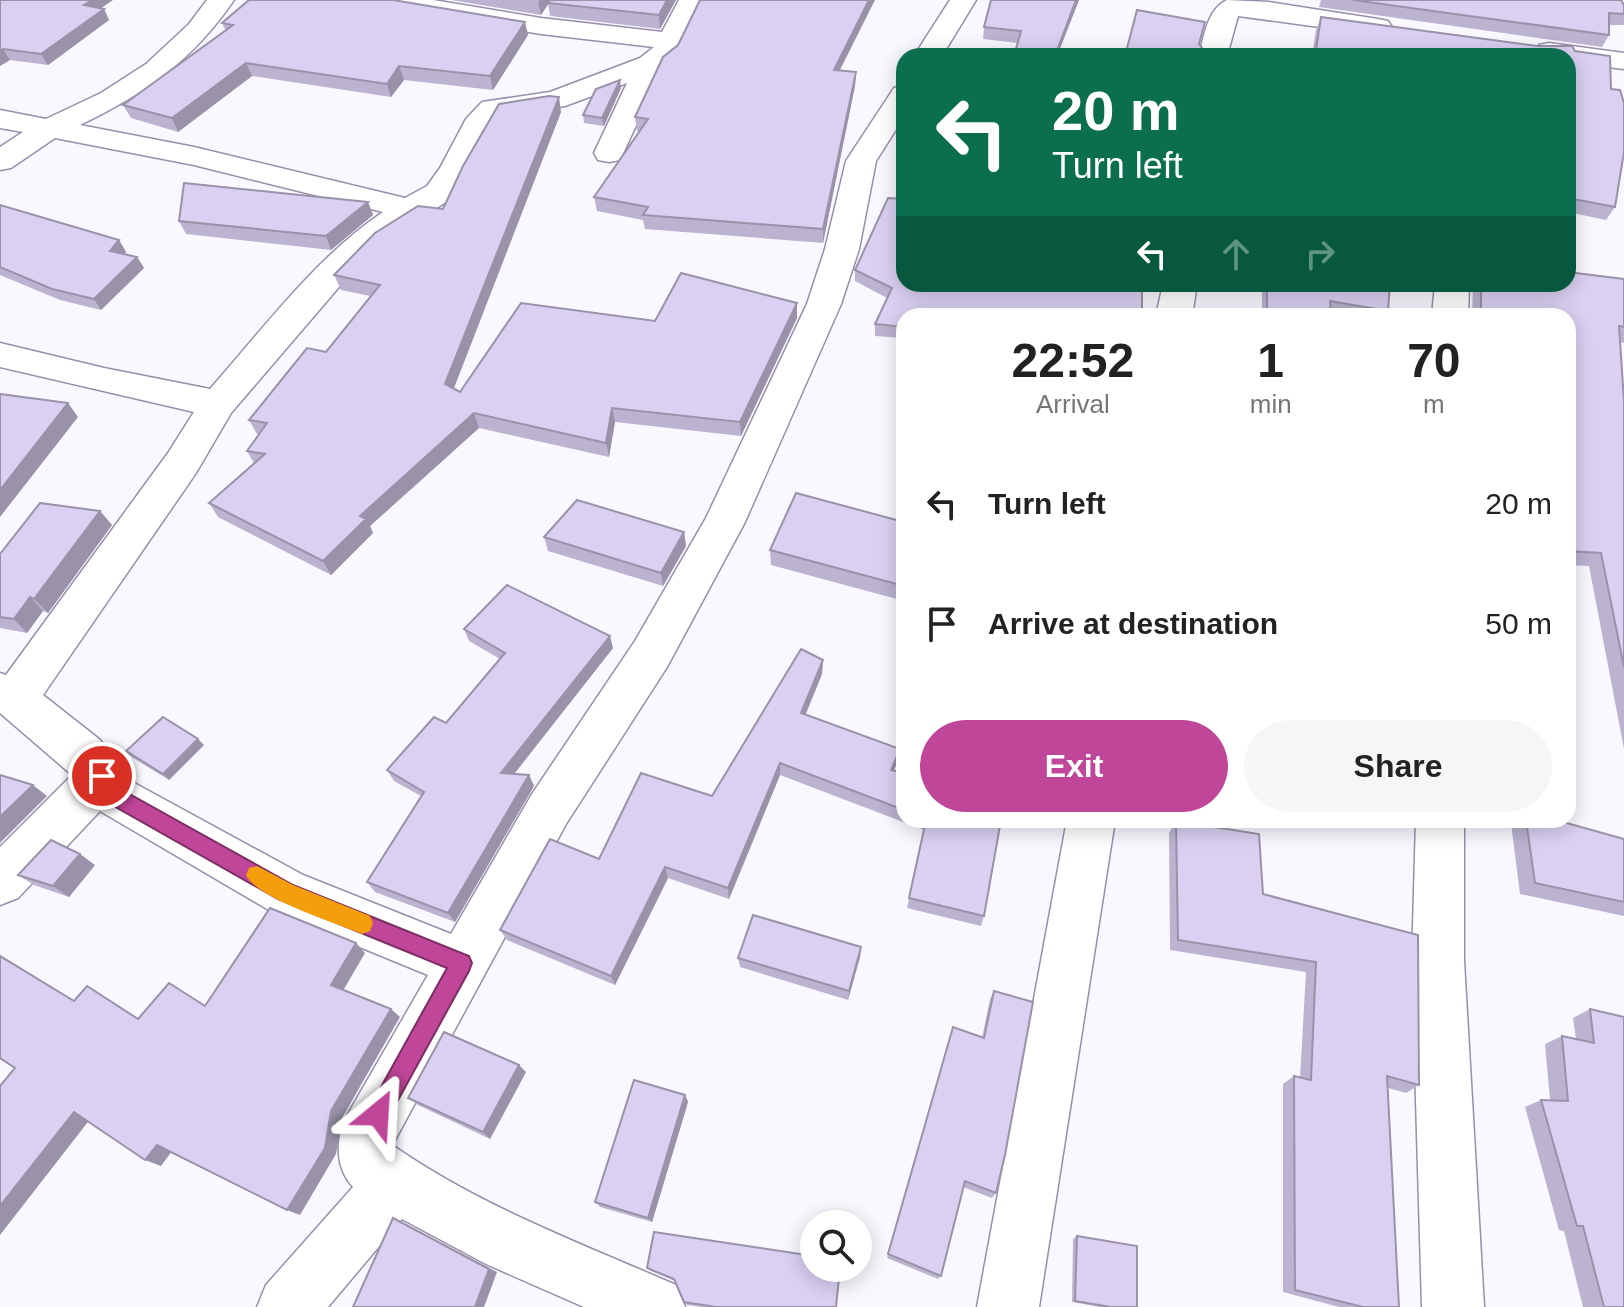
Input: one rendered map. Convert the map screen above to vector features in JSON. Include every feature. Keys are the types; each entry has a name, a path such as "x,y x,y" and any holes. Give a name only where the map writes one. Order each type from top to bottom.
{"street":[{"path":"0,161 47,130 111,99 156,70 199,30 221,0"},
{"path":"384,0 440,5 541,26 672,41"},
{"path":"461,963 285,892 119,799 83,753 7,696 182,463 218,404 339,265 367,238 438,193 455,170 481,119 492,108 555,100 663,57 692,0"},
{"path":"933,48 963,0"},
{"path":"1215,48 1223,17 1231,7 1399,30"},
{"path":"1525,47 1532,48"},
{"path":"1576,54 1624,61"},
{"path":"609,153 650,64"},
{"path":"654,1307 502,1239 395,1183 370,1164 365,1139 549,809 651,654 725,522 824,304 842,249 861,161 896,106"},
{"path":"0,119 194,156 409,209"},
{"path":"0,355 104,381 218,404"},
{"path":"0,881 102,776"},
{"path":"1008,1307 1090,828"},
{"path":"1440,828 1438,961 1453,1307"},
{"path":"288,1307 395,1183"}],"building":[{"path":"0,0 92,0 84,5 104,9 41,54 0,51"},
{"path":"249,0 393,0 525,22 490,76 399,66 387,84 246,63 172,118 123,105 233,25 222,23"},
{"path":"550,0 667,0 659,15 548,3"},
{"path":"700,0 869,0 834,70 856,72 823,229 643,215 648,207 594,197 648,119 635,117 663,57 678,45"},
{"path":"991,0 1076,0 1058,48 1016,48 1021,31 984,27"},
{"path":"1353,0 1621,0 1624,14 1609,13 1609,35"},
{"path":"1137,10 1205,22 1199,44 1202,48 1127,48"},
{"path":"1321,17 1537,46 1573,48 1316,48"},
{"path":"1576,51 1610,56 1611,89 1620,90 1624,103 1624,152 1615,207 1576,200"},
{"path":"620,80 602,118 583,115 596,89"},
{"path":"559,97 445,384 460,392 521,303 655,321 681,273 797,303 740,422 612,408 606,443 474,413 360,516 366,519 323,561 209,503 265,454 247,451 267,423 249,420 307,348 326,352 380,285 334,275 375,233 418,206 443,209 463,166 499,104"},
{"path":"184,183 368,202 326,236 179,221"},
{"path":"888,198 896,198 896,292 1142,292 1142,308 896,308 896,326 875,324 892,288 855,270"},
{"path":"0,205 119,240 110,251 137,257 94,299 52,289 0,267"},
{"path":"1576,273 1624,279 1624,327 1619,326 1624,401 1624,667 1601,553 1576,551 1576,308 1481,308 1481,292 1576,292"},
{"path":"1267,292 1389,292 1388,308 1330,301 1330,308 1267,308"},
{"path":"0,394 68,403 0,490"},
{"path":"796,493 896,520 896,584 770,550"},
{"path":"577,500 684,532 661,573 544,537"},
{"path":"40,503 100,511 34,599 30,597 14,619 0,617 0,554"},
{"path":"507,585 610,636 501,773 529,775 448,913 367,882 424,792 387,770 434,717 446,723 505,653 464,629"},
{"path":"801,649 823,660 801,713 896,748 891,770 896,771 896,807 780,763 728,888 665,867 611,976 500,930 550,839 599,859 641,773 712,796"},
{"path":"163,717 198,739 163,774 126,751"},
{"path":"0,775 33,785 0,817"},
{"path":"1576,826 1624,839 1624,902 1535,883 1527,828 1576,828"},
{"path":"924,828 1000,828 984,916 909,898"},
{"path":"1176,828 1221,828 1259,834 1263,894 1418,935 1419,1085 1387,1076 1399,1307 1363,1307 1295,1290 1294,1076 1311,1080 1316,962 1178,940"},
{"path":"51,840 80,854 53,886 18,875"},
{"path":"270,908 356,943 331,985 391,1009 331,1111 325,1148 287,1210 157,1145 145,1160 74,1112 0,1206 0,1086 15,1068 0,1058 0,956 74,1001 87,986 138,1019 169,983 205,1006"},
{"path":"753,915 861,947 849,991 738,958"},
{"path":"994,991 1033,1002 1005,1155 996,1193 965,1181 941,1276 888,1254 953,1027 984,1038"},
{"path":"1590,1009 1624,1017 1624,1307 1604,1307 1583,1226 1577,1226 1541,1100 1568,1101 1562,1036 1594,1043"},
{"path":"444,1032 519,1065 483,1132 408,1098"},
{"path":"634,1080 685,1095 648,1218 595,1202"},
{"path":"393,1218 489,1269 475,1307 353,1307"},
{"path":"654,1232 800,1254 800,1282 839,1282 836,1307 716,1307 684,1302 674,1279 647,1268"},
{"path":"1077,1236 1137,1246 1137,1307 1111,1307 1075,1301"}],"slow traffic":[{"path":"257,875 285,892 362,923"}],"route":[{"path":"102,776 119,799 176,828 285,892 461,963 378,1114"}]}
